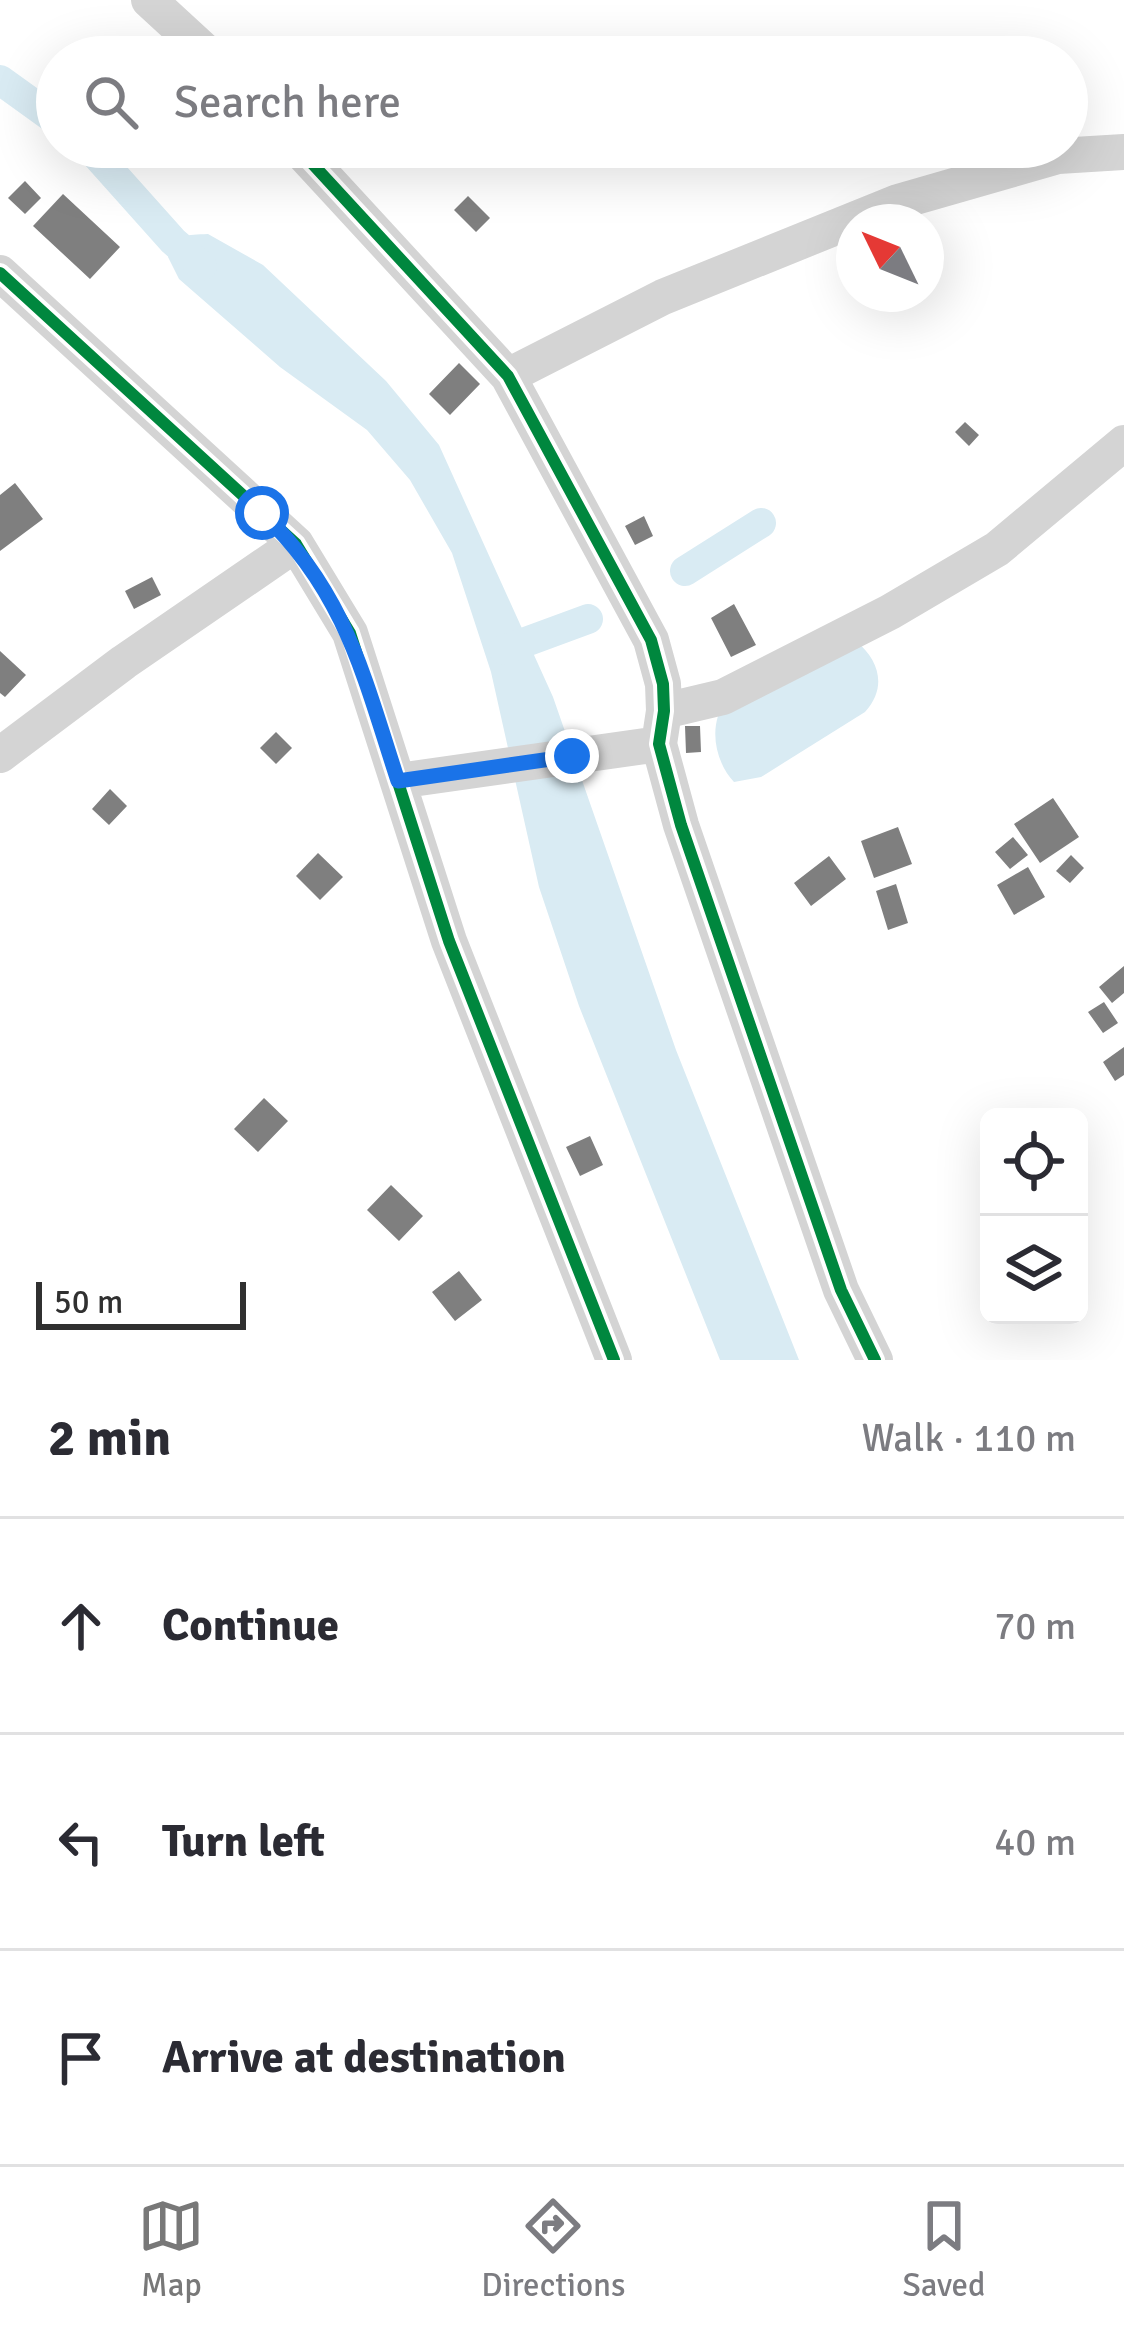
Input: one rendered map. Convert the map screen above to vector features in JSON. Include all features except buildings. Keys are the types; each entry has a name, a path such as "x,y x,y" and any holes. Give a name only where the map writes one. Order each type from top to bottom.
{"street":[{"path":"149,0 188,36"},
{"path":"1088,154 1124,152"},
{"path":"316,168 508,376 651,640 663,684 662,728 681,825 833,1268 874,1360"},
{"path":"508,376 663,297 898,202 1016,168"},
{"path":"0,273 296,544 350,633 449,941 614,1360"},
{"path":"398,781 662,728 908,601 997,549 1124,443"},
{"path":"0,755 124,662 296,544"}],"shaded area":[{"path":"208,234 263,265 386,381 439,445 553,697 676,1050 799,1360 720,1360 579,1006 539,887 491,672 452,553 410,480 367,430 280,367 179,279 168,257 175,244 188,236"},
{"path":"856,641 871,657 878,675 876,694 865,712 761,777 734,782 717,751 718,716"}],"waterway":[{"path":"0,80 36,106"},
{"path":"108,168 202,266"},
{"path":"685,571 761,523"},
{"path":"504,650 588,619"}],"cycle path":[{"path":"316,168 508,376 651,640 663,684 659,744 681,825 841,1290 875,1360"},
{"path":"0,273 296,544 350,633 449,941 614,1360"}],"route":[{"path":"262,513 296,544 350,633 398,781 572,756"}]}
